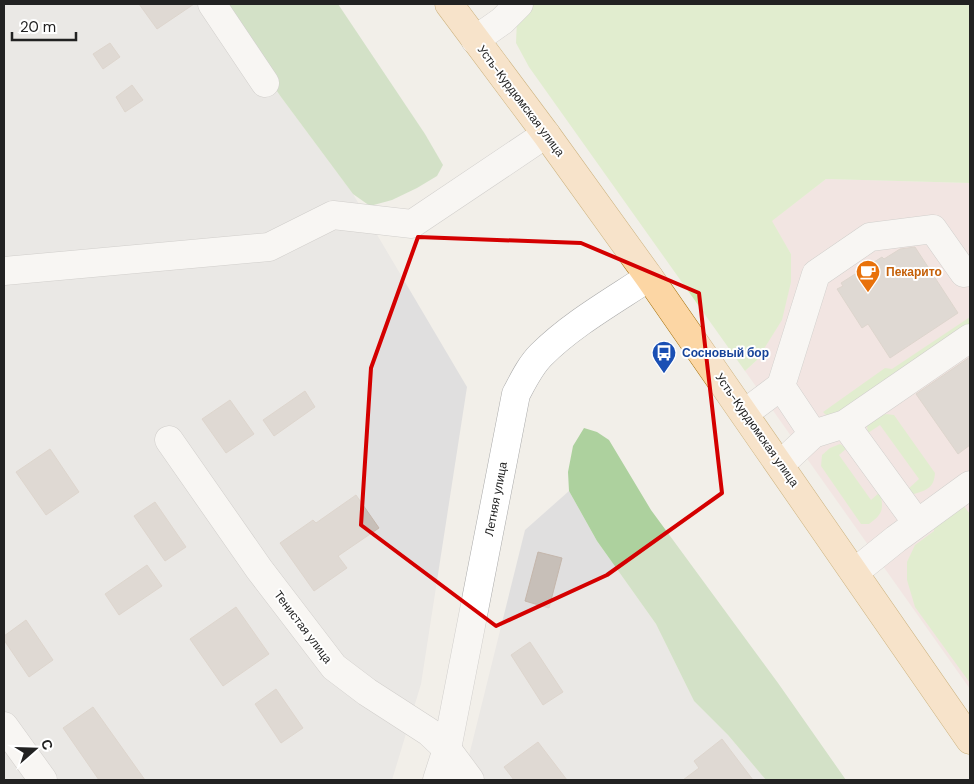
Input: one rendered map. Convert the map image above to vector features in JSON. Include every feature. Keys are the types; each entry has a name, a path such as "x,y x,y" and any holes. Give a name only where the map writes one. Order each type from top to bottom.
{"main road":[{"name":"Усть-Курдюмская улица","path":"449,4 649,276 781,464 970,740"}],"street":[{"path":"212,4 265,83"},
{"path":"475,40 502,20 519,4"},
{"path":"4,271 269,247 333,215 412,224 546,134"},
{"path":"745,413 781,386 816,274 870,237 933,229 964,273"},
{"name":"Летняя улица","path":"437,780 447,749 516,394 525,377 546,350 567,332 649,276"},
{"path":"781,464 814,434 846,424 970,338"},
{"path":"781,386 814,434"},
{"path":"846,424 917,523"},
{"name":"Тенистая улица","path":"169,440 260,569 334,667 367,692 429,732 447,749 470,780"},
{"path":"855,572 917,523 970,485"},
{"path":"4,726 12,754 43,780"}],"highlighted area":[{"path":"418,237 581,243 699,293 722,493 607,575 496,626 361,525 371,368"}],"shaded area":[{"path":"4,4 217,4 281,97 353,194 467,387 421,684 392,780 4,780"},
{"path":"826,179 970,183 970,689 745,371 757,360 791,254 771,221"},
{"path":"569,491 597,541 656,624 694,701 728,735 766,780 463,780 525,530"}],"green space":[{"path":"217,4 338,4 425,134 443,165 437,176 392,200 370,206 353,194 281,97"},
{"path":"533,4 970,4 970,183 826,179 772,221 791,254 791,282 782,320 757,360 745,371 529,67 516,43 517,19"},
{"path":"970,317 970,327 837,416 826,415 823,412 885,368 892,369"},
{"path":"886,414 894,415 935,473 932,485 927,489 914,494 907,490 919,479 880,425 868,433 867,426 875,418"},
{"path":"584,428 597,432 609,440 651,510 778,683 846,780 766,780 728,735 694,701 656,624 597,541 569,491 568,472 573,446"},
{"path":"840,444 847,448 839,455 871,500 880,492 882,507 880,514 869,524 861,524 821,466 822,455 830,448"},
{"path":"960,501 970,514 970,683 915,607 907,580 907,562 915,545 934,531 934,519"}],"building":[{"path":"139,4 194,4 157,29"},
{"path":"110,43 120,57 103,69 93,54"},
{"path":"132,85 143,100 125,112 116,97"},
{"path":"915,247 958,313 890,358 868,324 862,328 837,289 843,286 841,283 882,257 884,259 900,249"},
{"path":"970,357 970,445 958,454 916,394"},
{"path":"305,391 315,407 274,436 263,420"},
{"path":"230,400 254,434 226,453 202,419"},
{"path":"50,449 79,492 46,515 16,472"},
{"path":"356,495 379,528 338,556 347,568 314,591 280,543 313,520 316,523"},
{"path":"155,502 186,547 165,561 134,516"},
{"path":"538,552 562,558 549,608 525,601"},
{"path":"147,565 162,586 119,615 105,594"},
{"path":"236,607 269,654 223,686 190,639"},
{"path":"26,620 53,660 29,677 4,640 4,636"},
{"path":"530,642 563,692 543,705 511,655"},
{"path":"276,689 303,728 281,743 255,704"},
{"path":"93,707 145,780 99,780 63,728"},
{"path":"722,739 753,780 683,780 699,768 694,761"},
{"path":"538,742 567,780 514,780 504,767"}],"place":[{"name":"Пекарито","path":"868,293"},
{"name":"Сосновый бор","path":"664,374"}]}
